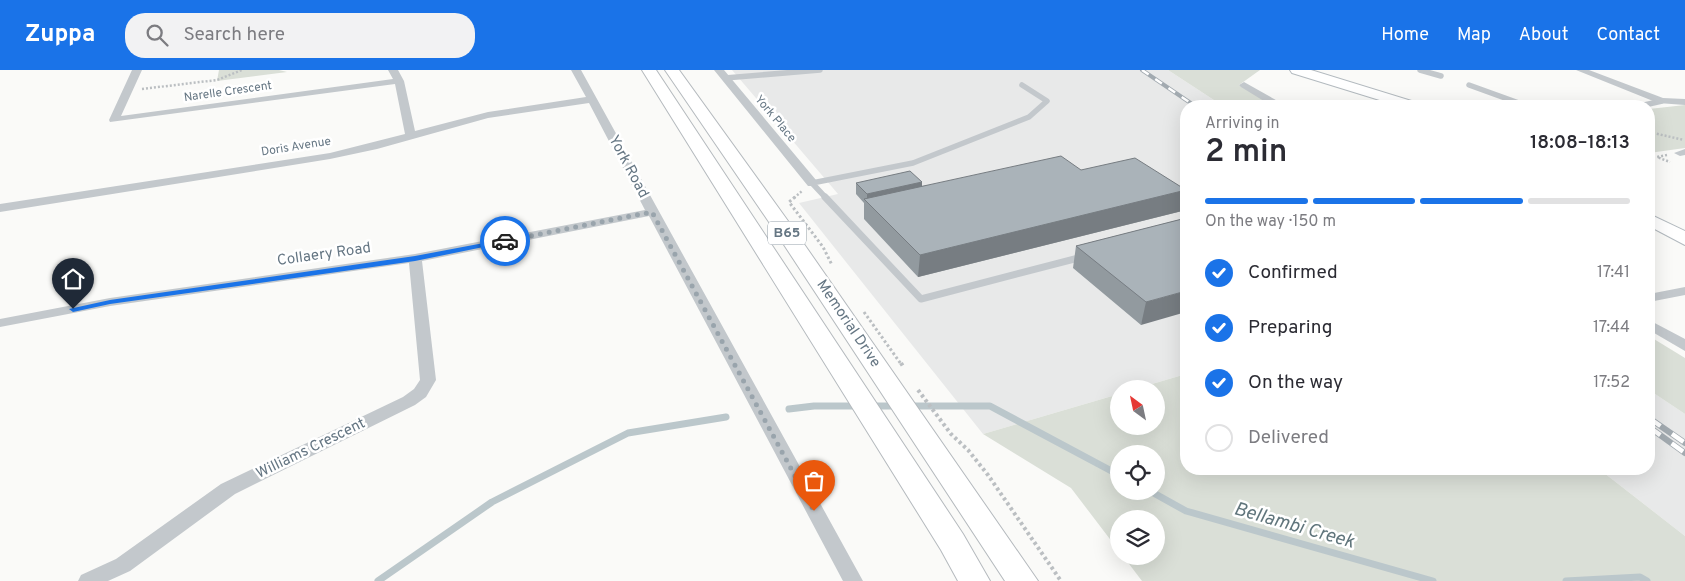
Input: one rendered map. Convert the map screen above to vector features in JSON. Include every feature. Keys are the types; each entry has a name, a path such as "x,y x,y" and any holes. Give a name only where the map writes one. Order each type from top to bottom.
{"main road":[{"name":"Memorial Drive","path":"649,70 952,542 974,581"},
{"name":"Memorial Drive","path":"672,70 782,225 932,427 1022,581"},
{"path":"1297,70 1394,100"},
{"path":"1655,222 1685,239"}],"street":[{"name":"Narelle Crescent","path":"137,70 114,120 399,81"},
{"path":"393,70 399,81 411,136"},
{"name":"York Road","path":"576,70 853,581"},
{"path":"1581,70 1662,101 1685,102"},
{"name":"York Place","path":"722,74 812,183"},
{"path":"1244,85 1269,100"},
{"name":"Doris Avenue","path":"0,208 330,156 373,147 446,125 488,115 592,99"},
{"name":"Collaery Road","path":"0,324 110,302 415,258 652,212"},
{"name":"Williams Crescent","path":"88,581 123,565 228,489 408,402 420,393 428,380 415,258"},
{"path":"1655,297 1685,291"},
{"path":"1655,328 1685,346"}],"lane":[{"path":"722,74 820,70"},
{"path":"1420,70 1441,76"},
{"path":"812,183 913,163 1029,117 1047,101 1022,85"},
{"path":"1469,85 1511,100"},
{"path":"1655,103 1662,101"},
{"path":"812,183 921,299 1090,255"}],"path":[{"path":"127,91 217,80 242,70"},
{"path":"1655,133 1685,140"},
{"path":"812,183 790,202 823,246 834,269"},
{"path":"859,304 908,374"},
{"path":"908,393 924,397 932,427 968,450 988,475 1061,581"}],"shaded area":[{"path":"219,70 279,70 287,72 217,81"},
{"path":"732,70 1168,70 1214,100 1180,100 1180,376 1165,380 1110,380 1110,397 983,434 799,203 838,194"},
{"path":"1168,70 1260,70 1239,85 1264,100 1214,100"},
{"path":"1685,105 1685,148 1655,152 1655,108"},
{"path":"1655,340 1685,358 1685,414 1655,394"},
{"path":"1180,376 1180,475 1607,475 1685,536 1685,581 1142,581 1130,565 1165,565 1165,510 1110,510 1110,539 1071,488 983,434 1110,397 1110,435 1165,435 1165,380"},
{"path":"1655,394 1685,414 1685,536 1607,475 1655,475"}],"building":[{"path":"1061,156 1081,170 1135,158 1180,186 1180,191 920,255 864,199"},
{"path":"910,171 922,182 867,194 856,183"},
{"path":"1180,220 1180,293 1146,302 1076,246"}],"waterway":[{"path":"789,409 814,406 859,406"},
{"path":"871,406 896,406"},
{"name":"Bellambi Creek","path":"911,406 990,406 1110,470"},
{"path":"378,581 492,502 628,433 726,417"},
{"name":"Bellambi Creek","path":"1165,499 1186,511 1433,581"},
{"name":"Bellambi Creek","path":"1566,581 1640,577 1647,581"}],"railway":[{"path":"1142,70 1186,100"},
{"path":"1655,422 1685,443"},
{"path":"1655,431 1685,453"}],"way so far":[{"path":"505,241 652,212 814,511"}],"route":[{"path":"73,309 415,258 505,241"}]}
